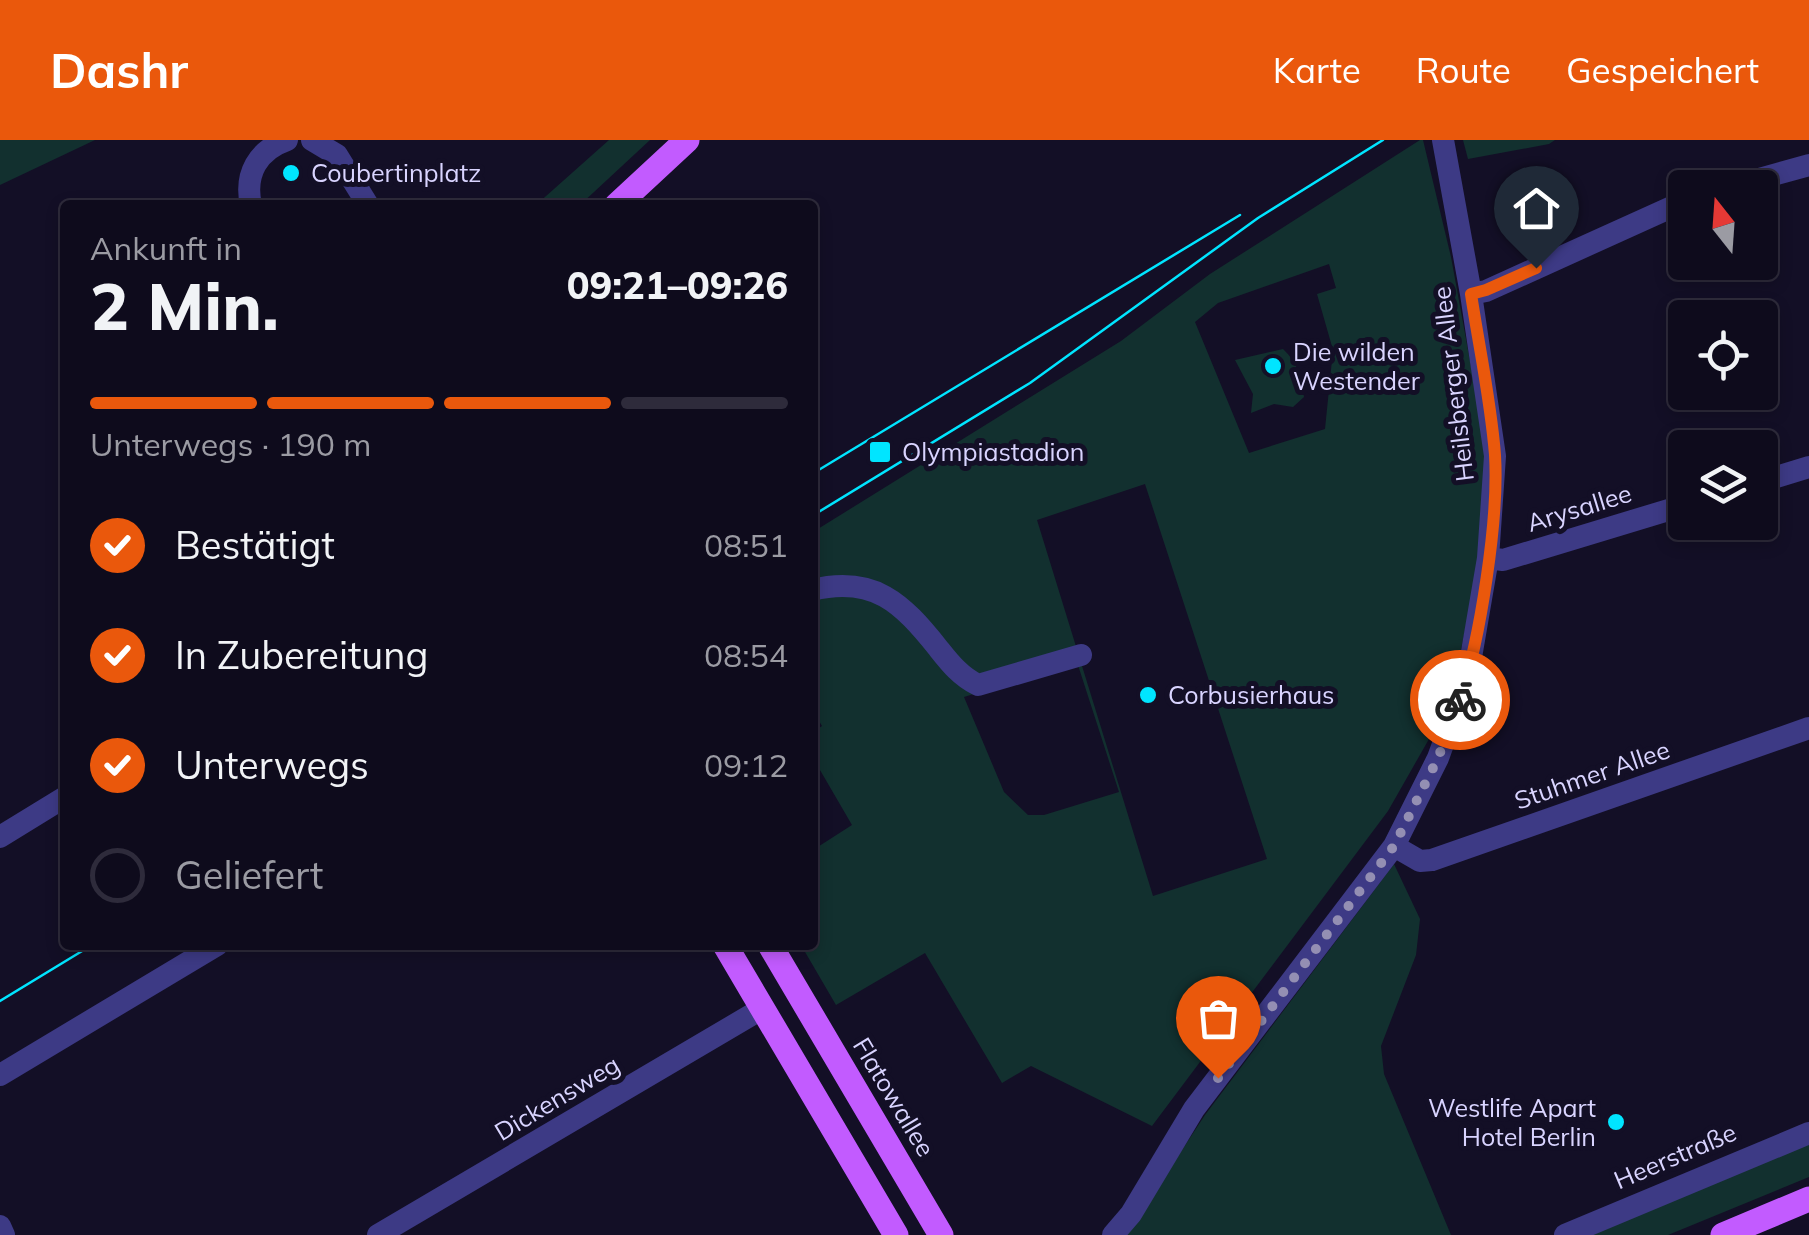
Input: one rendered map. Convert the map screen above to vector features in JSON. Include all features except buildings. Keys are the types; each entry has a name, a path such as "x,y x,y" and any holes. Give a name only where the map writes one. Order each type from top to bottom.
{"main road":[{"path":"622,200 688,140"},
{"path":"729,950 896,1235"},
{"name":"Flatowallee","path":"773,950 941,1235"},
{"path":"763,1008 795,989"},
{"path":"1724,1235 1809,1199"}],"street":[{"path":"250,200 248,183 254,165 267,150 288,140"},
{"path":"312,140 337,155 365,200"},
{"name":"Heilsberger Allee","path":"1113,1235 1130,1214 1194,1108 1394,846 1438,758 1468,675 1488,558 1495,456 1443,140"},
{"path":"1778,174 1809,165"},
{"path":"1471,294 1668,209"},
{"path":"1778,476 1809,467"},
{"name":"Arysallee","path":"1488,558 1503,560 1668,510"},
{"path":"818,589 847,585 869,588 890,597 914,618 956,670 978,685 1081,655"},
{"name":"Stuhmer Allee","path":"1394,846 1420,861 1432,860 1809,728"},
{"path":"0,837 60,799"},
{"path":"0,1075 209,950"},
{"name":"Dickensweg","path":"378,1235 763,1008"},
{"name":"Heerstraße","path":"1565,1235 1809,1133"},
{"path":"0,1226 4,1235"}],"green space":[{"path":"0,140 95,140 0,185"},
{"path":"609,140 650,140 585,200 542,200"},
{"path":"1423,140 1451,257 1487,454 1478,568 1460,654 1429,739 1388,811 1152,1126 1031,1066 1002,1083 925,953 836,1005 804,950 818,950 818,847 852,825 818,767 818,729 822,726 818,719 818,529 1121,341 1210,274","holes":["1329,264 1336,288 1317,294 1333,350 1325,429 1249,453 1195,322 1218,303","1145,484 1267,859 1153,896 1037,520","1077,662 1119,792 1044,815 1028,815 1004,792 964,697"]},
{"path":"1463,140 1555,140 1468,159"},
{"path":"1283,349 1298,371 1304,397 1293,407 1274,404 1251,413 1253,394 1235,360"},
{"path":"1394,864 1420,919 1416,955 1381,1046 1384,1074 1451,1235 1126,1235 1205,1115"},
{"path":"1809,1140 1809,1177 1668,1235 1584,1235"}],"tram line":[{"path":"818,512 1030,383 1258,218 1383,140"},
{"path":"818,470 1240,215"},
{"path":"0,1001 84,950"}],"way so far":[{"path":"1218,1078 1394,846 1438,758 1460,700"}],"place":[{"name":"Coubertinplatz","path":"291,173"},
{"name":"Die wilden Westender","path":"1273,366"},
{"name":"Olympiastadion","path":"880,452"},
{"name":"Corbusierhaus","path":"1148,695"},
{"name":"Westlife Apart Hotel Berlin","path":"1616,1122"}],"route":[{"path":"1460,700 1468,675 1488,558 1495,456 1471,294 1536,268"}]}
